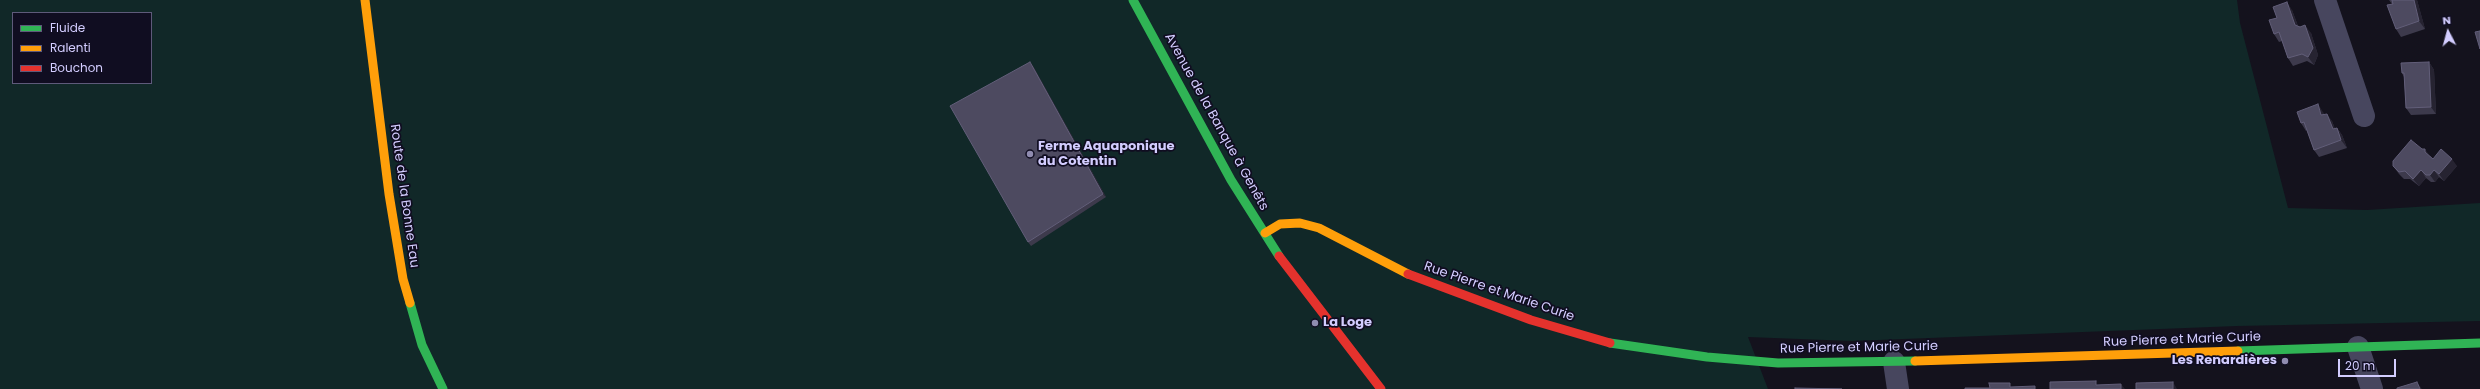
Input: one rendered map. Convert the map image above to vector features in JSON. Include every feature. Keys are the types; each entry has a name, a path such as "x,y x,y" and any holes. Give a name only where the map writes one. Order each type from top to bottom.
{"street":[{"name":"Route de la Bonne Eau","path":"365,0 389,194 403,279 422,345 443,389"},
{"name":"Avenue de la Banque à Genêts","path":"1134,0 1231,180 1278,253 1381,389"},
{"path":"2325,0 2364,116"},
{"name":"Rue Pierre et Marie Curie","path":"1265,233 1280,224 1300,223 1319,228 1410,276 1531,320 1612,343 1707,357 1778,363 1894,362 2480,343"},
{"path":"2358,347 2372,389"},
{"path":"1894,362 1898,389"}],"green space":[{"path":"0,0 2237,0 2240,23 2288,208 2367,210 2480,203 2480,321 2237,326 1852,341 1748,337 1768,389 0,389"}],"building":[{"path":"2392,0 2414,0 2419,21 2396,29 2387,5 2393,4"},
{"path":"2287,2 2295,25 2300,27 2305,25 2313,48 2308,57 2302,54 2288,58 2279,32 2274,34 2269,20 2277,18 2273,7"},
{"path":"2480,31 2480,49 2475,32"},
{"name":"Ferme Aquaponique du Cotentin","path":"1030,62 1103,194 1028,242 950,106"},
{"path":"2429,62 2431,107 2406,108 2404,73 2402,73 2401,63"},
{"path":"2318,104 2321,115 2327,114 2333,129 2337,128 2341,140 2314,150 2304,122 2301,123 2297,112"},
{"path":"2411,140 2422,149 2425,149 2425,152 2433,159 2441,149 2452,159 2439,174 2434,170 2430,175 2426,175 2421,170 2413,179 2405,171 2399,172 2393,166 2393,161"},
{"path":"2096,381 2096,385 2121,384 2121,389 2050,389 2050,382"},
{"path":"2173,382 2173,389 2136,389 2136,383"},
{"path":"2417,382 2420,389 2397,389 2397,388"},
{"path":"1989,383 2010,383 2010,387 2035,386 2035,389 1965,389 1990,388"},
{"path":"1795,388 1842,389 1795,389"}],"traffic: fast":[{"path":"1133,0 1231,180 1279,256"},
{"path":"410,303 422,345 443,389"},
{"path":"1610,343 1707,357 1778,363 1915,361"},
{"path":"2238,351 2480,343"}],"traffic: slow":[{"path":"365,0 389,194 403,279 410,303"},
{"path":"1265,233 1280,224 1300,223 1319,228 1408,274"},
{"path":"1915,361 2238,351"}],"traffic: jam":[{"path":"1279,256 1381,389"},
{"path":"1408,274 1531,320 1610,343"}],"place":[{"name":"Ferme Aquaponique du Cotentin","path":"1030,154"},
{"name":"La Loge","path":"1315,323"},
{"name":"Les Renardières","path":"2285,361"}]}
